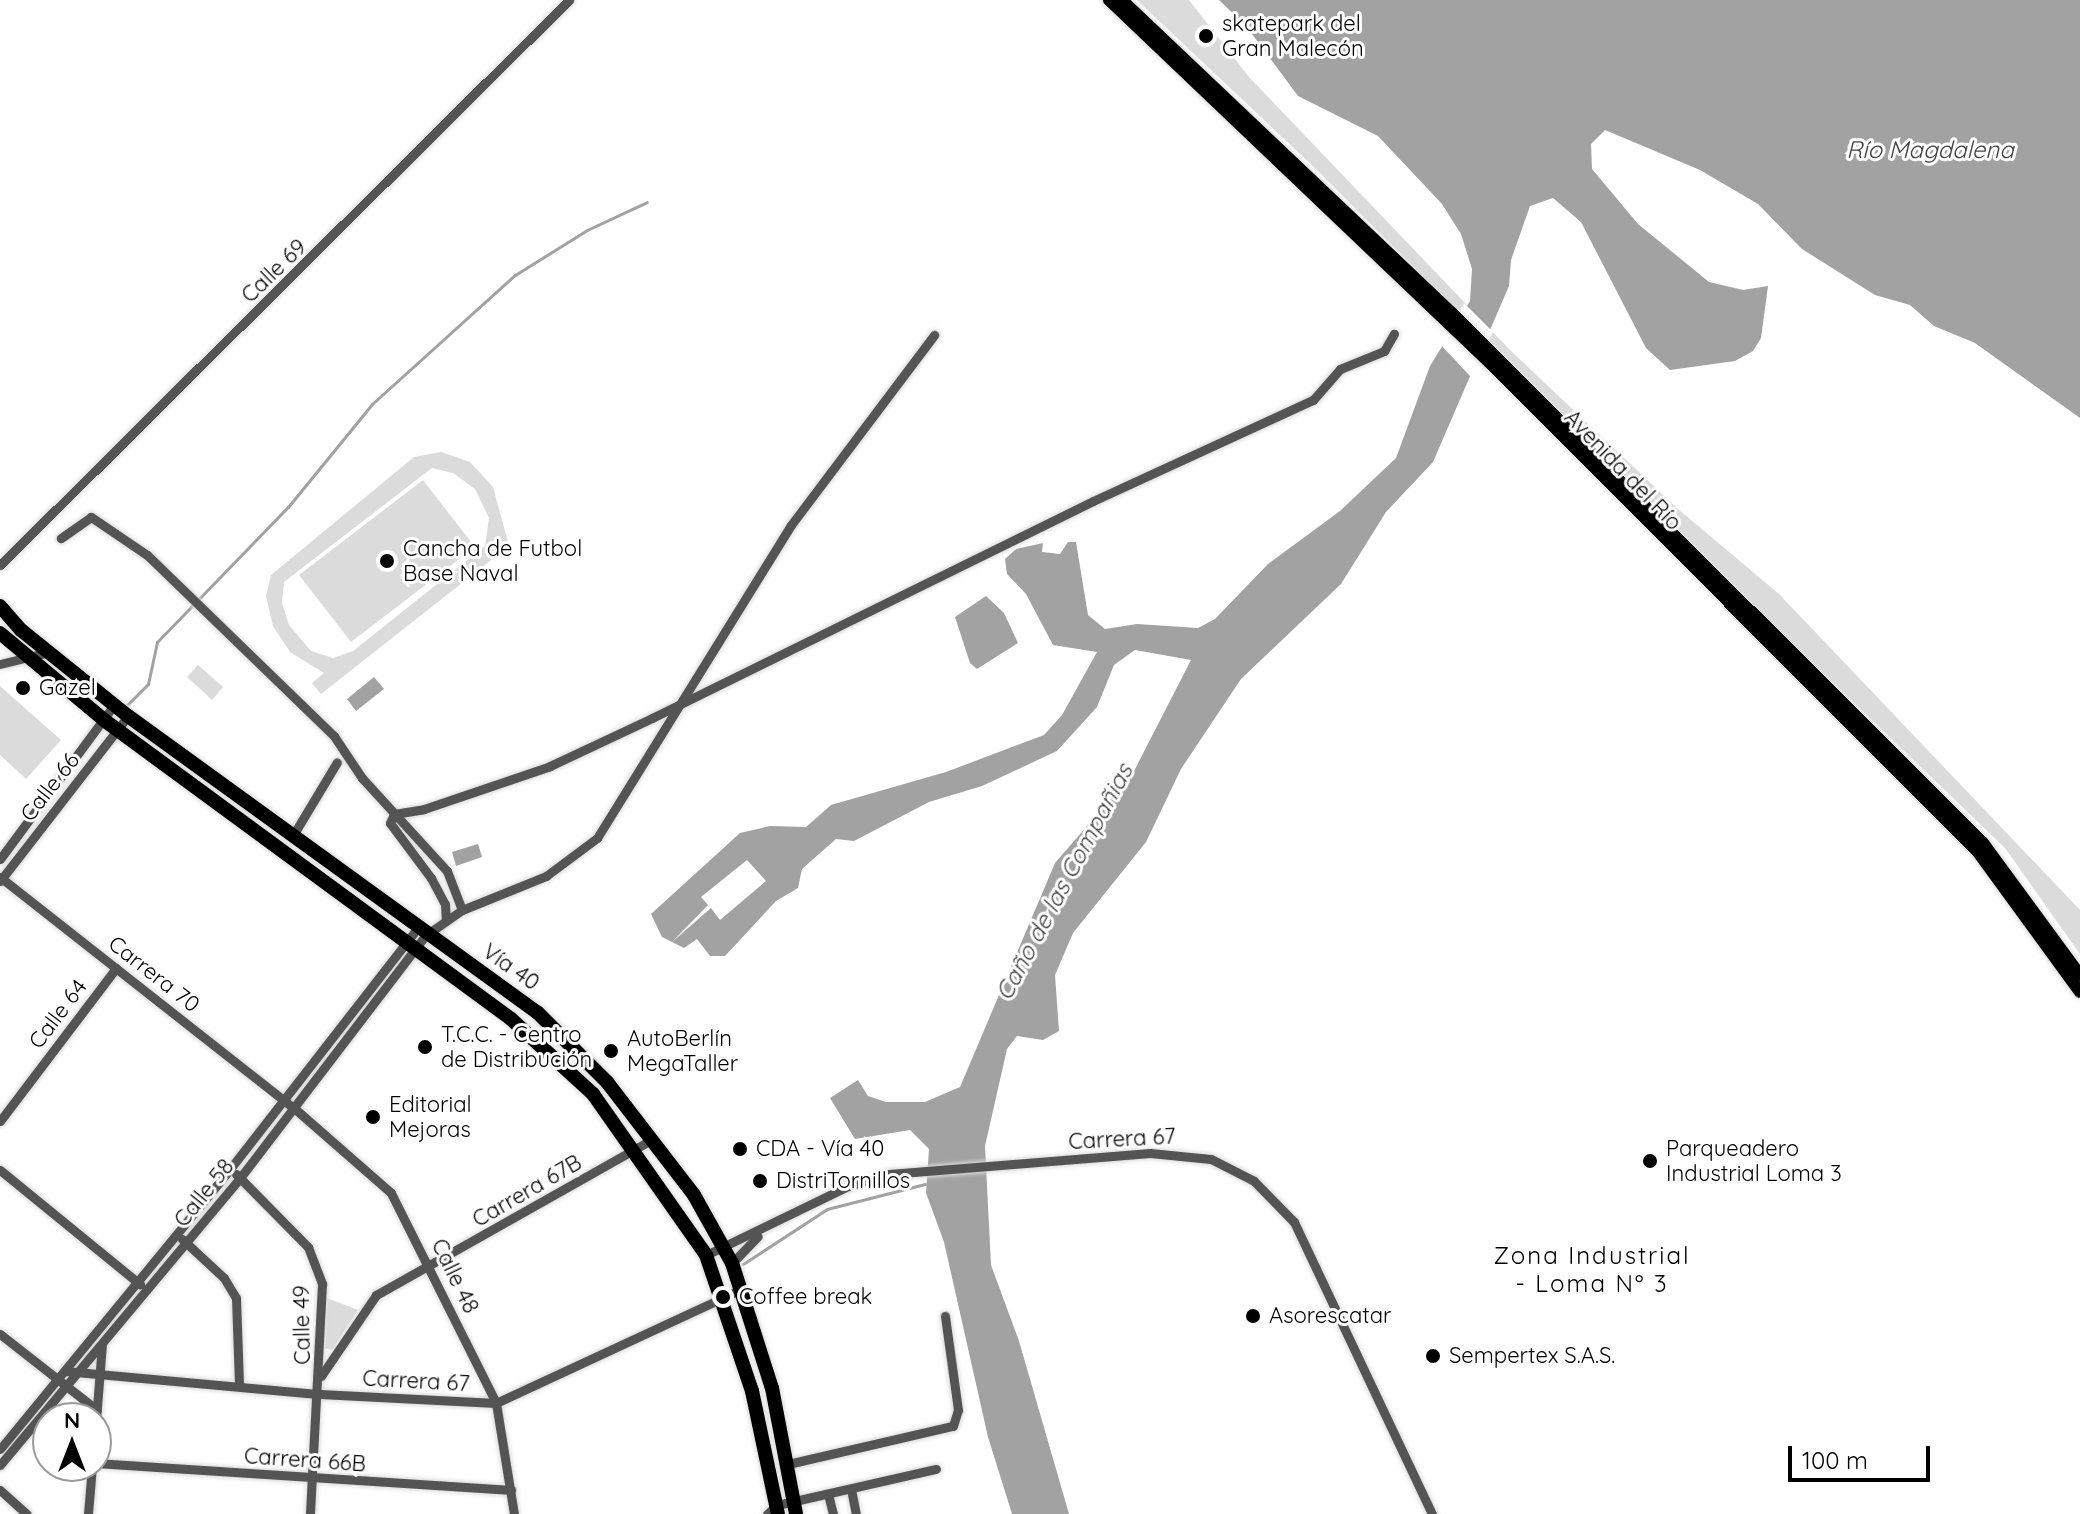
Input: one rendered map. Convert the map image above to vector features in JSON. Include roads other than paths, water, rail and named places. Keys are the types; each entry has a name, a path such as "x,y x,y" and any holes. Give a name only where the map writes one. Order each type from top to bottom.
{"highway":[{"name":"Vía 40","path":"0,606 49,652 128,716 421,932 538,1013 599,1072 654,1138 725,1247 742,1289 788,1464 795,1508"},
{"name":"Vía 40","path":"0,633 117,730 412,945 550,1050 636,1148 706,1255 723,1297 774,1511"}],"main road":[{"name":"Avenida del Río","path":"1109,0 1449,317"},
{"name":"Avenida del Río","path":"1122,0 1983,843 2080,975"},
{"name":"Avenida del Río","path":"1495,362 1978,852 2080,992"}],"street":[{"name":"Calle 69","path":"0,565 569,0"},
{"path":"394,814 424,809 550,766 680,704 1093,501 1313,400 1340,369 1384,351 1394,334"},
{"name":"Calle 58","path":"0,1449 57,1380 142,1285 186,1243 240,1178 421,932 462,910 546,876 597,838 791,525 934,335"},
{"path":"61,538 91,517 103,521 187,593 334,736 394,814 447,871 462,910"},
{"path":"0,664 49,652"},
{"name":"Calle 66","path":"0,859 114,705"},
{"name":"Calle 66","path":"1,879 128,716"},
{"path":"292,837 337,762"},
{"path":"394,814 390,823 431,878 445,904 446,921"},
{"name":"Carrera 70","path":"1,879 285,1100"},
{"name":"Calle 58","path":"0,1465 102,1343 177,1234 412,945"},
{"name":"Calle 64","path":"0,1121 116,968"},
{"name":"Calle 48","path":"285,1100 391,1193 432,1267 496,1403 514,1514"},
{"name":"Carrera 67B","path":"321,1376 370,1301 654,1138"},
{"name":"Carrera 67","path":"706,1255 763,1231 848,1186 915,1170 1191,1155 1230,1167 1265,1191 1294,1222 1432,1514"},
{"name":"Calle 49","path":"230,1169 308,1247 318,1266 321,1376 310,1514"},
{"path":"0,1170 142,1285"},
{"name":"Carrera 67","path":"732,1263 763,1231"},
{"path":"177,1234 224,1278 236,1298 241,1322 239,1385"},
{"name":"Carrera 67","path":"65,1371 320,1394 496,1403 742,1289"},
{"path":"788,1464 953,1426 958,1410 945,1316"},
{"path":"0,1334 82,1402"},
{"path":"97,1402 102,1343"},
{"name":"Carrera 66B","path":"112,1465 511,1490"},
{"path":"774,1511 795,1508 828,1494 936,1469"},
{"path":"88,1514 92,1482"},
{"path":"851,1489 856,1514"},
{"path":"0,1490 27,1514"},
{"path":"828,1494 833,1514"}],"water":[{"name":"Río Magdalena","path":"1219,0 2080,0 2080,418 1975,343 1934,326 1910,305 1875,295 1802,249 1758,204 1700,170 1605,130 1591,144 1592,169 1638,224 1709,282 1743,290 1768,286 1761,338 1753,351 1735,361 1670,370 1646,348 1581,222 1553,198 1530,206 1511,260 1509,286 1433,462 1386,512 1341,584 1241,679 1181,769 1146,842 1073,933 1055,975 1059,1031 1043,1040 1017,1036 1007,1049 985,1146 991,1265 1019,1341 1069,1514 1012,1514 988,1437 944,1242 926,1193 929,1149 910,1130 855,1139 830,1098 858,1080 868,1096 886,1102 925,1102 960,1087 1055,863 1133,773 1191,660 1135,650 1114,665 1097,707 1057,751 982,786 929,802 854,841 836,839 802,869 798,888 776,901 725,956 710,956 697,939 684,948 662,937 651,914 740,833 770,826 806,827 831,805 946,772 1044,735 1062,715 1097,652 1053,645 1026,594 1007,574 1005,559 1016,549 1043,543 1042,552 1060,554 1068,542 1076,542 1088,615 1105,629 1137,624 1198,628 1215,619 1268,564 1340,511 1396,458 1430,366 1470,301 1472,269 1461,234 1442,204 1378,136 1298,96 1246,26"},
{"path":"986,596 1004,613 1018,643 977,669 970,663 955,617"},
{"path":"374,677 384,689 356,711 347,699"},
{"path":"478,844 482,857 456,866 452,852"}],"waterway":[{"path":"124,708 148,684 157,642 288,507 372,404 515,275 587,230 647,202"},
{"path":"743,1264 827,1209 925,1184"}],"place":[{"name":"skatepark del Gran Malecón","path":"1206,36"},
{"name":"Cancha de Futbol Base Naval","path":"387,561"},
{"name":"Gazel","path":"23,688"},
{"name":"T.C.C. - Centro de Distribución","path":"425,1047"},
{"name":"AutoBerlín MegaTaller","path":"611,1051"},
{"name":"Editorial Mejoras","path":"373,1117"},
{"name":"CDA - Vía 40","path":"740,1149"},
{"name":"Parqueadero Industrial Loma 3","path":"1650,1161"},
{"name":"DistriTornillos","path":"760,1181"},
{"name":"Coffee break","path":"723,1297"},
{"name":"Asorescatar","path":"1253,1316"},
{"name":"Sempertex S.A.S.","path":"1433,1356"}],"district":[{"name":"Zona Industrial - Loma Nº 3","path":"1592,1270"}],"water label":[{"name":"Caño de las Compañias","path":"1064,882"}]}
